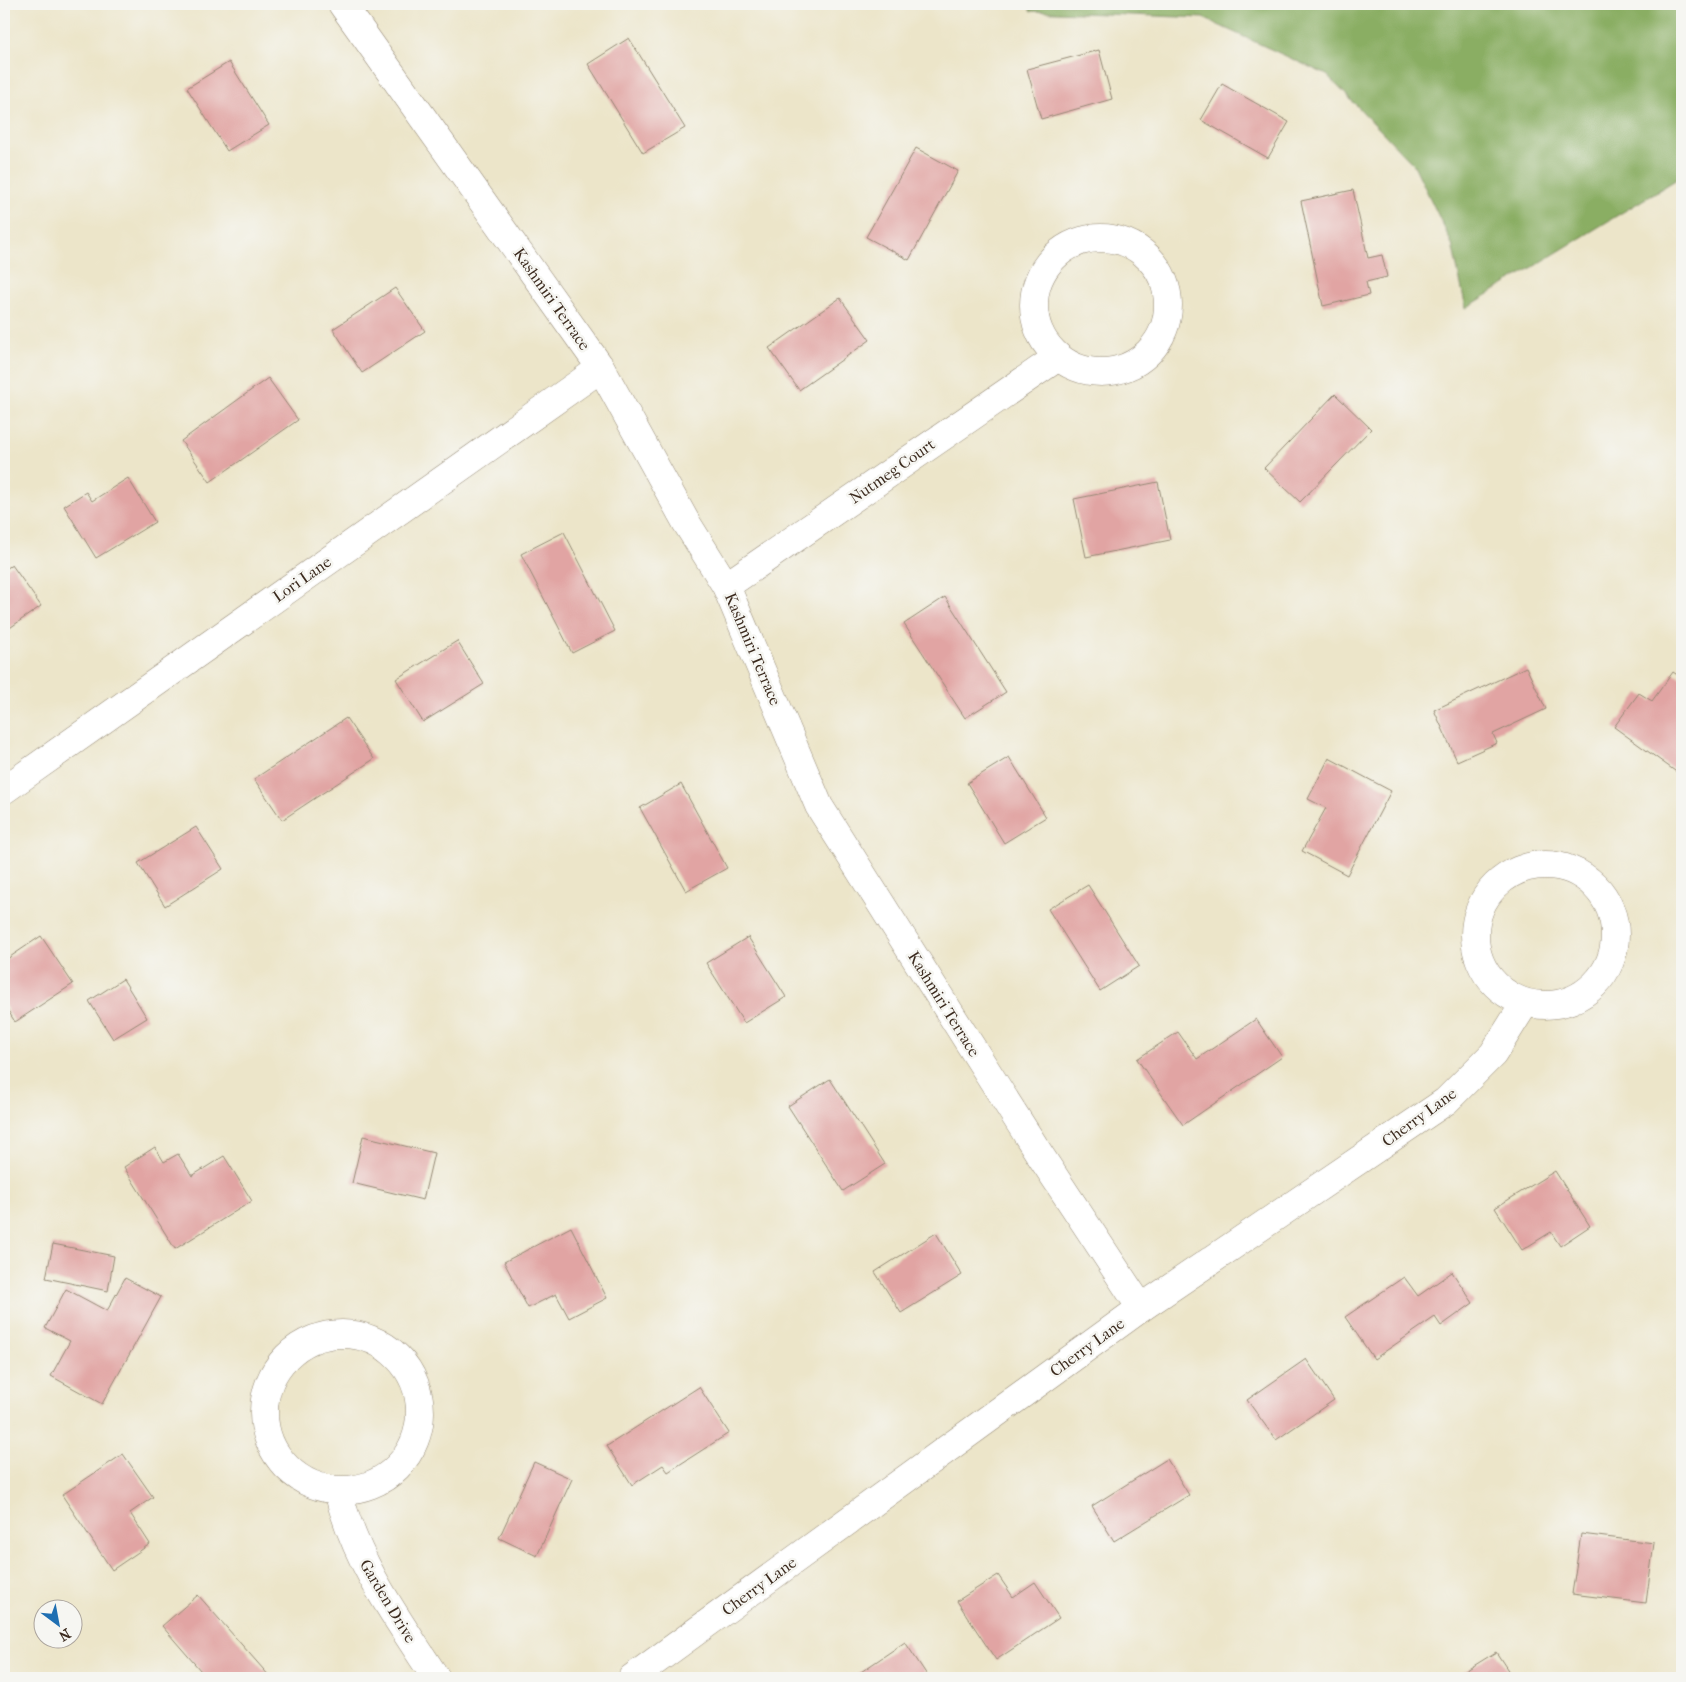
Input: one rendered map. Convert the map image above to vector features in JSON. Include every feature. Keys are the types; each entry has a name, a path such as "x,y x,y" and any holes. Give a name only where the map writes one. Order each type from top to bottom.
{"street":[{"name":"Kashmiri Terrace","path":"342,4 601,368 686,522 726,586 819,806 1040,1155 1141,1308"},
{"path":"1097,239 1124,242 1143,252 1157,267 1167,293 1169,307 1164,328 1154,347 1138,361 1119,370 1097,372 1084,369 1058,357 1042,335 1036,322 1034,302 1038,281 1049,263 1064,249 1083,240 1097,239"},
{"name":"Nutmeg Court","path":"726,586 1058,357"},
{"name":"Lori Lane","path":"4,790 601,368"},
{"path":"1537,865 1556,865 1582,875 1598,888 1612,913 1615,924 1615,948 1602,978 1582,995 1548,1006 1525,1003 1496,987 1479,962 1476,924 1486,897 1506,877 1537,865"},
{"name":"Cherry Lane","path":"632,1678 1141,1308 1446,1101 1493,1054 1525,1003"},
{"path":"338,1334 358,1335 378,1342 395,1354 409,1371 419,1397 421,1411 418,1432 410,1452 397,1468 380,1481 360,1489 338,1491 310,1483 286,1466 274,1450 266,1432 264,1413 267,1393 274,1374 286,1358 301,1346 319,1338 338,1334"},
{"name":"Garden Drive","path":"338,1491 346,1523 376,1586 436,1678"}],"green space":[{"path":"1027,4 1682,4 1682,176 1466,308 1452,244 1414,165 1327,75 1203,18 1031,11"}],"building":[{"path":"629,38 685,128 643,153 588,64"},
{"path":"1099,50 1112,99 1041,119 1027,69"},
{"path":"229,62 269,125 227,151 187,88"},
{"path":"1222,84 1289,122 1268,158 1201,120"},
{"path":"916,148 958,171 909,260 866,237"},
{"path":"1353,190 1368,258 1382,255 1387,277 1366,282 1369,295 1323,306 1301,201"},
{"path":"395,288 425,331 362,373 333,329"},
{"path":"840,298 870,340 799,390 769,348"},
{"path":"268,378 298,420 210,482 181,441"},
{"path":"1335,394 1371,429 1300,502 1264,468"},
{"path":"128,478 155,522 96,558 64,506 86,492 92,501"},
{"path":"1158,482 1170,540 1086,557 1074,499"},
{"path":"564,532 615,631 572,653 521,554"},
{"path":"12,565 41,606 4,632 4,570"},
{"path":"945,597 1006,692 965,718 904,624"},
{"path":"457,641 484,684 423,722 396,679"},
{"path":"1526,667 1546,709 1493,734 1497,743 1457,761 1434,710"},
{"path":"1673,672 1682,678 1682,776 1614,727 1639,693 1652,701"},
{"path":"346,718 374,759 282,820 254,779"},
{"path":"1009,757 1046,817 1004,843 967,783"},
{"path":"1329,758 1391,791 1347,875 1302,851 1326,808 1308,799"},
{"path":"681,784 727,868 686,891 640,808"},
{"path":"196,827 223,869 165,906 138,863"},
{"path":"1088,885 1139,966 1100,991 1048,909"},
{"path":"41,936 73,984 15,1022 4,1004 4,961"},
{"path":"748,937 786,997 744,1023 706,963"},
{"path":"123,979 147,1018 113,1039 89,1001"},
{"path":"1256,1019 1282,1057 1183,1125 1137,1059 1178,1032 1197,1059"},
{"path":"830,1079 885,1164 843,1191 788,1106"},
{"path":"363,1136 434,1153 423,1200 352,1183"},
{"path":"155,1147 164,1162 178,1154 192,1176 224,1156 252,1201 175,1249 124,1167"},
{"path":"1555,1171 1590,1226 1560,1246 1551,1232 1522,1250 1495,1208"},
{"path":"571,1227 607,1298 569,1318 556,1294 528,1308 504,1262"},
{"path":"936,1233 962,1275 901,1313 875,1272"},
{"path":"53,1244 114,1256 108,1291 46,1278"},
{"path":"1452,1272 1473,1303 1441,1326 1435,1317 1374,1359 1345,1317 1404,1277 1418,1296"},
{"path":"125,1278 161,1297 102,1404 51,1376 70,1341 45,1328 66,1289 107,1311"},
{"path":"1306,1359 1334,1400 1276,1440 1247,1400"},
{"path":"699,1387 729,1433 668,1472 663,1465 632,1485 607,1446"},
{"path":"123,1454 153,1497 130,1513 150,1544 112,1570 62,1495"},
{"path":"1167,1459 1189,1495 1114,1541 1092,1506"},
{"path":"534,1462 572,1479 537,1556 499,1538"},
{"path":"1581,1534 1654,1543 1646,1603 1572,1594"},
{"path":"998,1575 1013,1597 1035,1582 1059,1618 996,1660 957,1601"},
{"path":"198,1595 271,1678 207,1678 162,1626"},
{"path":"905,1642 929,1678 852,1678"},
{"path":"1496,1652 1513,1678 1454,1678"}]}
